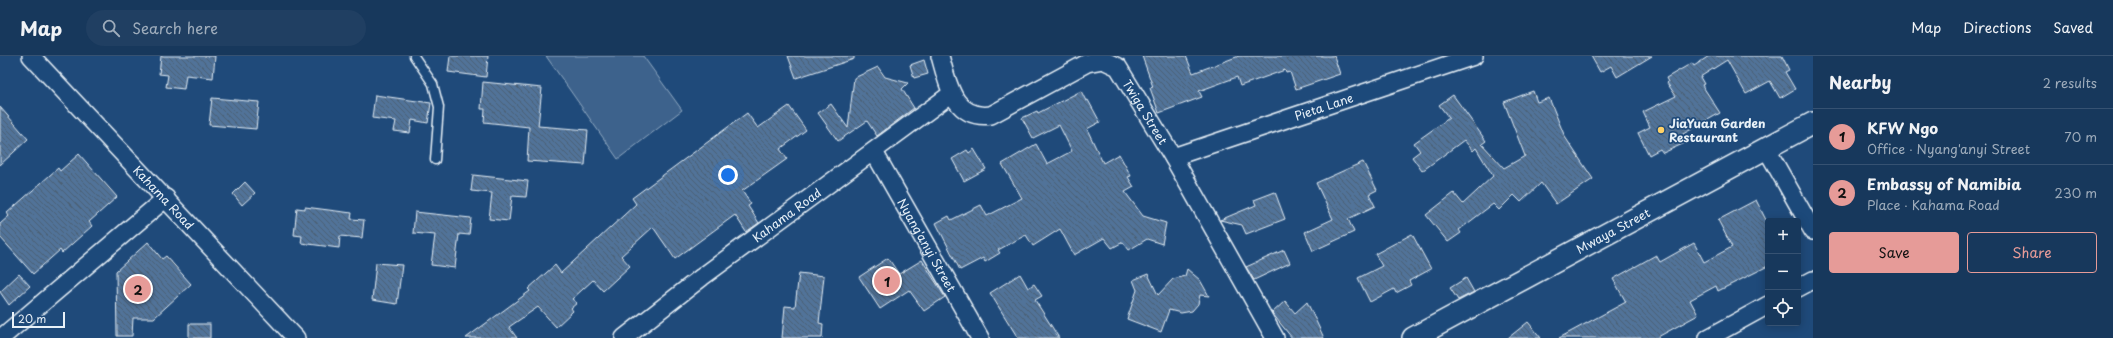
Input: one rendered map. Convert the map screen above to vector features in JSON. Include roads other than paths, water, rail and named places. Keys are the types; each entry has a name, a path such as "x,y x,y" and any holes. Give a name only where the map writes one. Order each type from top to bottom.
{"street":[{"name":"Kahama Road","path":"31,56 296,338"},
{"name":"Twiga Street","path":"940,56 951,94 967,112 979,116 991,115 1087,63 1103,60 1118,67 1173,157 1274,338"},
{"name":"Pieta Lane","path":"1173,157 1474,56"},
{"name":"Kahama Road","path":"624,338 702,277 951,94"},
{"name":"Mwaya Street","path":"1413,338 1813,123"},
{"path":"1766,148 1813,231"},
{"name":"Nyang'anyi Street","path":"874,152 980,338"},
{"path":"1,338 166,198"},
{"path":"1801,286 1813,280"},
{"path":"1708,338 1765,307"}],"lane":[{"path":"414,56 419,66 433,84 439,107 436,160"}],"place":[{"name":"JiaYuan Garden Restaurant","path":"1661,130"},
{"name":"KFW Ngo","path":"887,281"},
{"name":"Embassy of Namibia","path":"138,289"}]}
